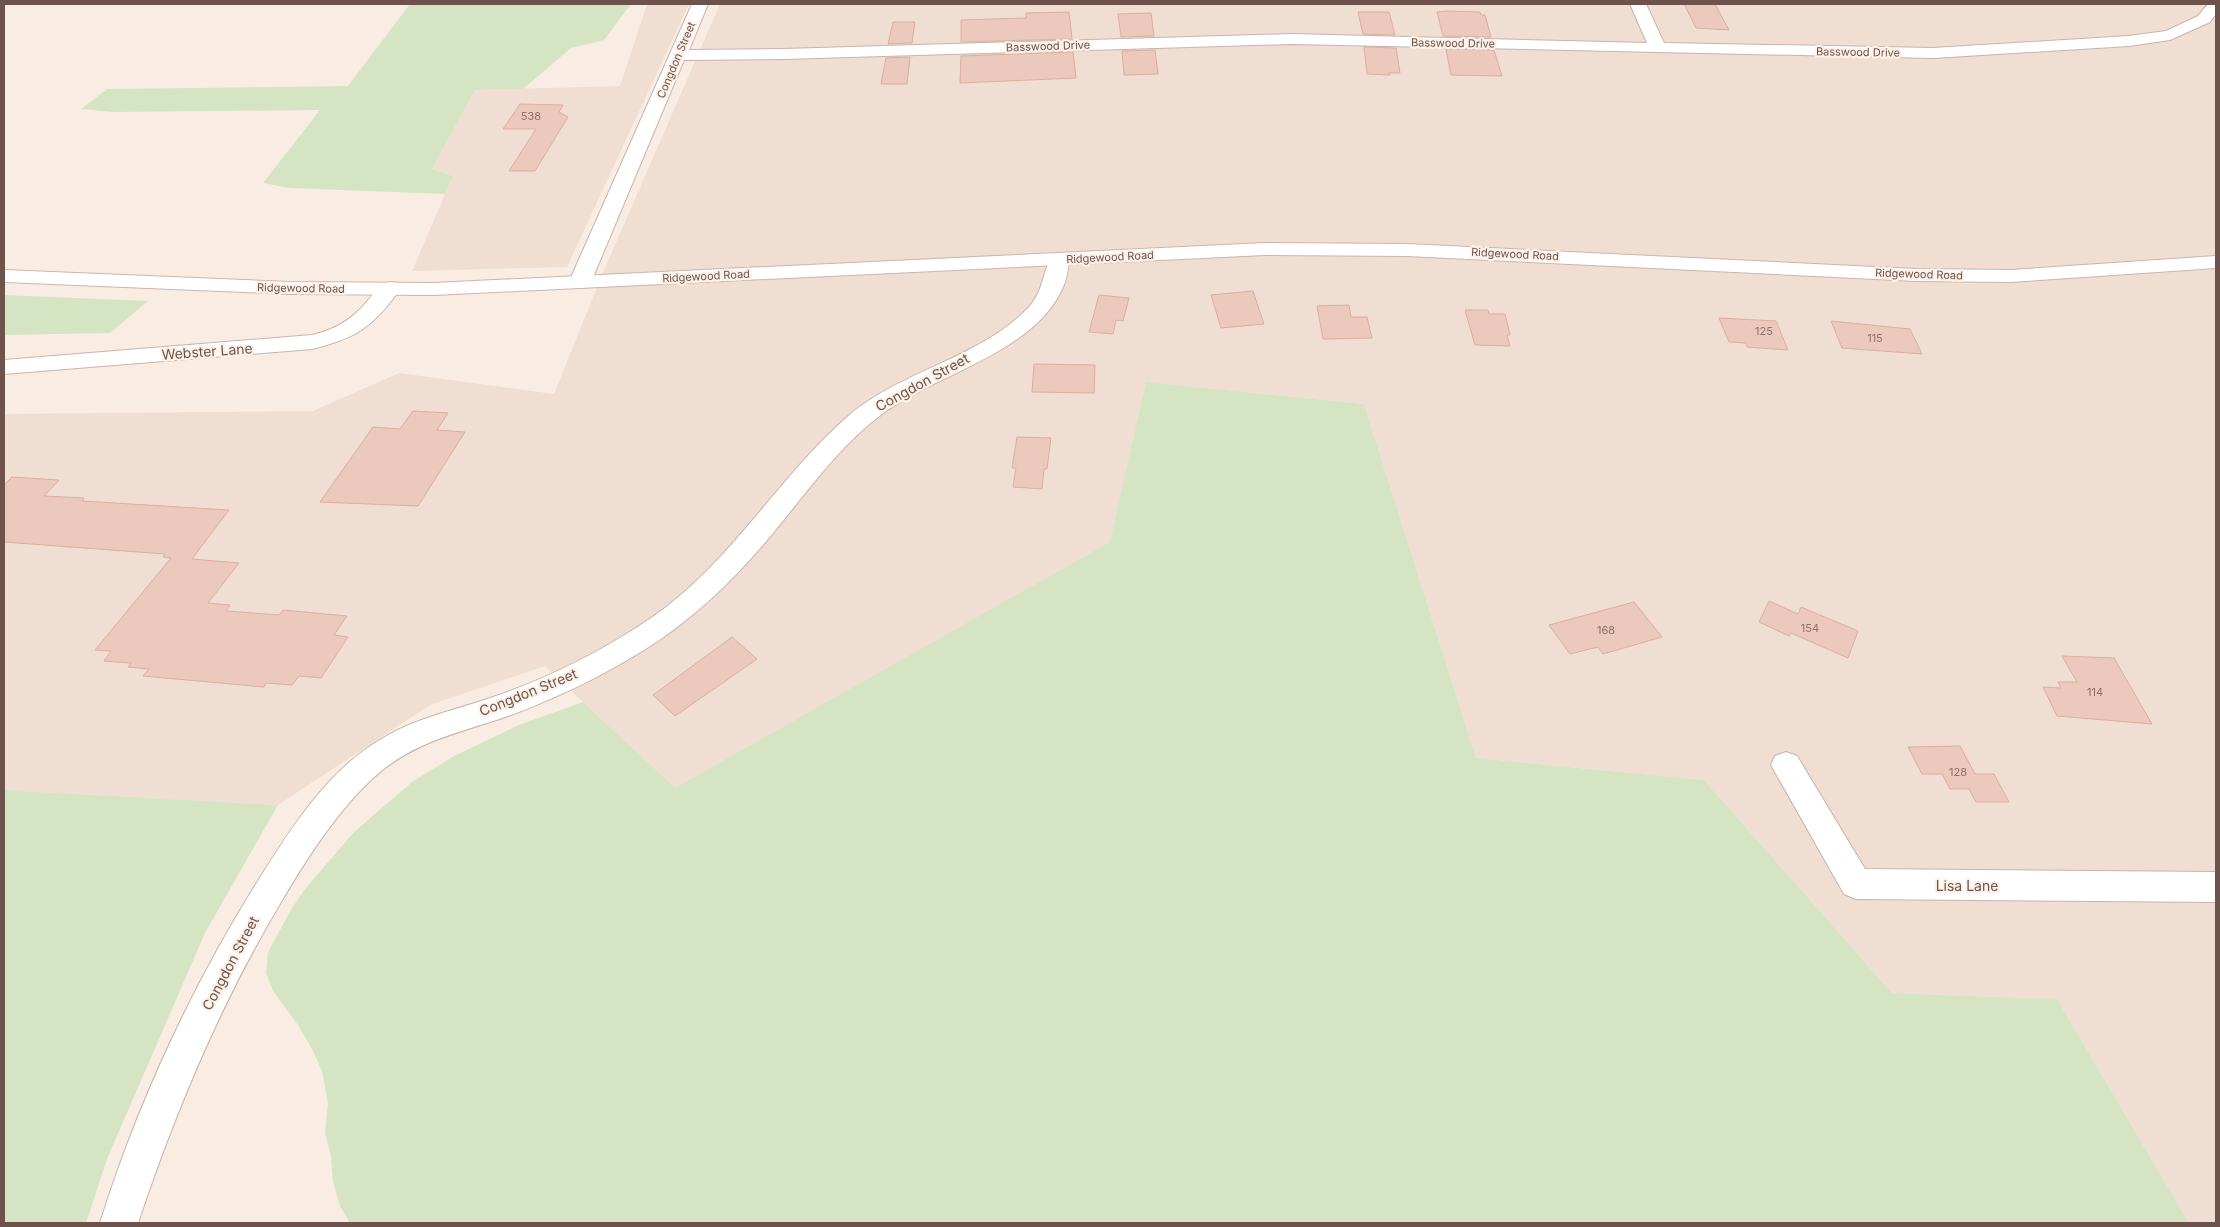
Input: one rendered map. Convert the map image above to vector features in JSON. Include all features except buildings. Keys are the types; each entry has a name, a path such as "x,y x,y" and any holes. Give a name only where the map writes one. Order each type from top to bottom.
{"street":[{"name":"Congdon Street","path":"580,282 700,4"},
{"path":"1638,4 1658,48"},
{"name":"Basswood Drive","path":"678,55 784,54 1292,39 1924,53 2128,42 2170,35 2204,19 2216,4"},
{"name":"Ridgewood Road","path":"4,276 290,288 434,289 1265,249 1407,250 1916,275 2011,276 2216,262"},
{"name":"Congdon Street","path":"119,1223 165,1097 208,1002 243,936 284,868 307,833 357,773 385,752 414,736 447,722 496,708 592,666 635,642 677,614 717,579 828,450 853,425 878,405 999,341 1026,320 1053,291 1059,276 1059,260"},
{"name":"Webster Lane","path":"4,367 312,342 332,337 359,324 369,315 390,288"},
{"name":"Lisa Lane","path":"1786,765 1856,884 2216,887"}],"shaded area":[{"path":"647,4 689,4 567,267 412,271 453,176 432,169 475,90 620,86"},
{"path":"720,4 2216,4 2216,1223 2189,1223 2057,999 1892,993 1704,780 1476,758 1364,404 1146,382 1111,542 675,789 545,666 430,705 278,805 4,790 4,414 313,411 399,373 554,394 604,270"}],"green space":[{"path":"410,4 631,4 604,40 571,48 523,89 475,90 432,169 453,176 445,194 290,188 263,183 320,110 114,112 81,109 107,89 348,86"},
{"path":"4,295 148,301 110,333 4,335"},
{"path":"1146,382 1364,404 1476,758 1704,780 1892,993 2057,999 2189,1223 350,1223 340,1206 333,1182 331,1156 325,1133 328,1103 322,1071 298,1025 273,991 266,973 268,952 292,908 305,889 354,832 412,782 454,756 519,725 583,702 675,788 1110,542"},
{"path":"4,790 278,805 205,933 107,1159 86,1223 4,1223"}]}
